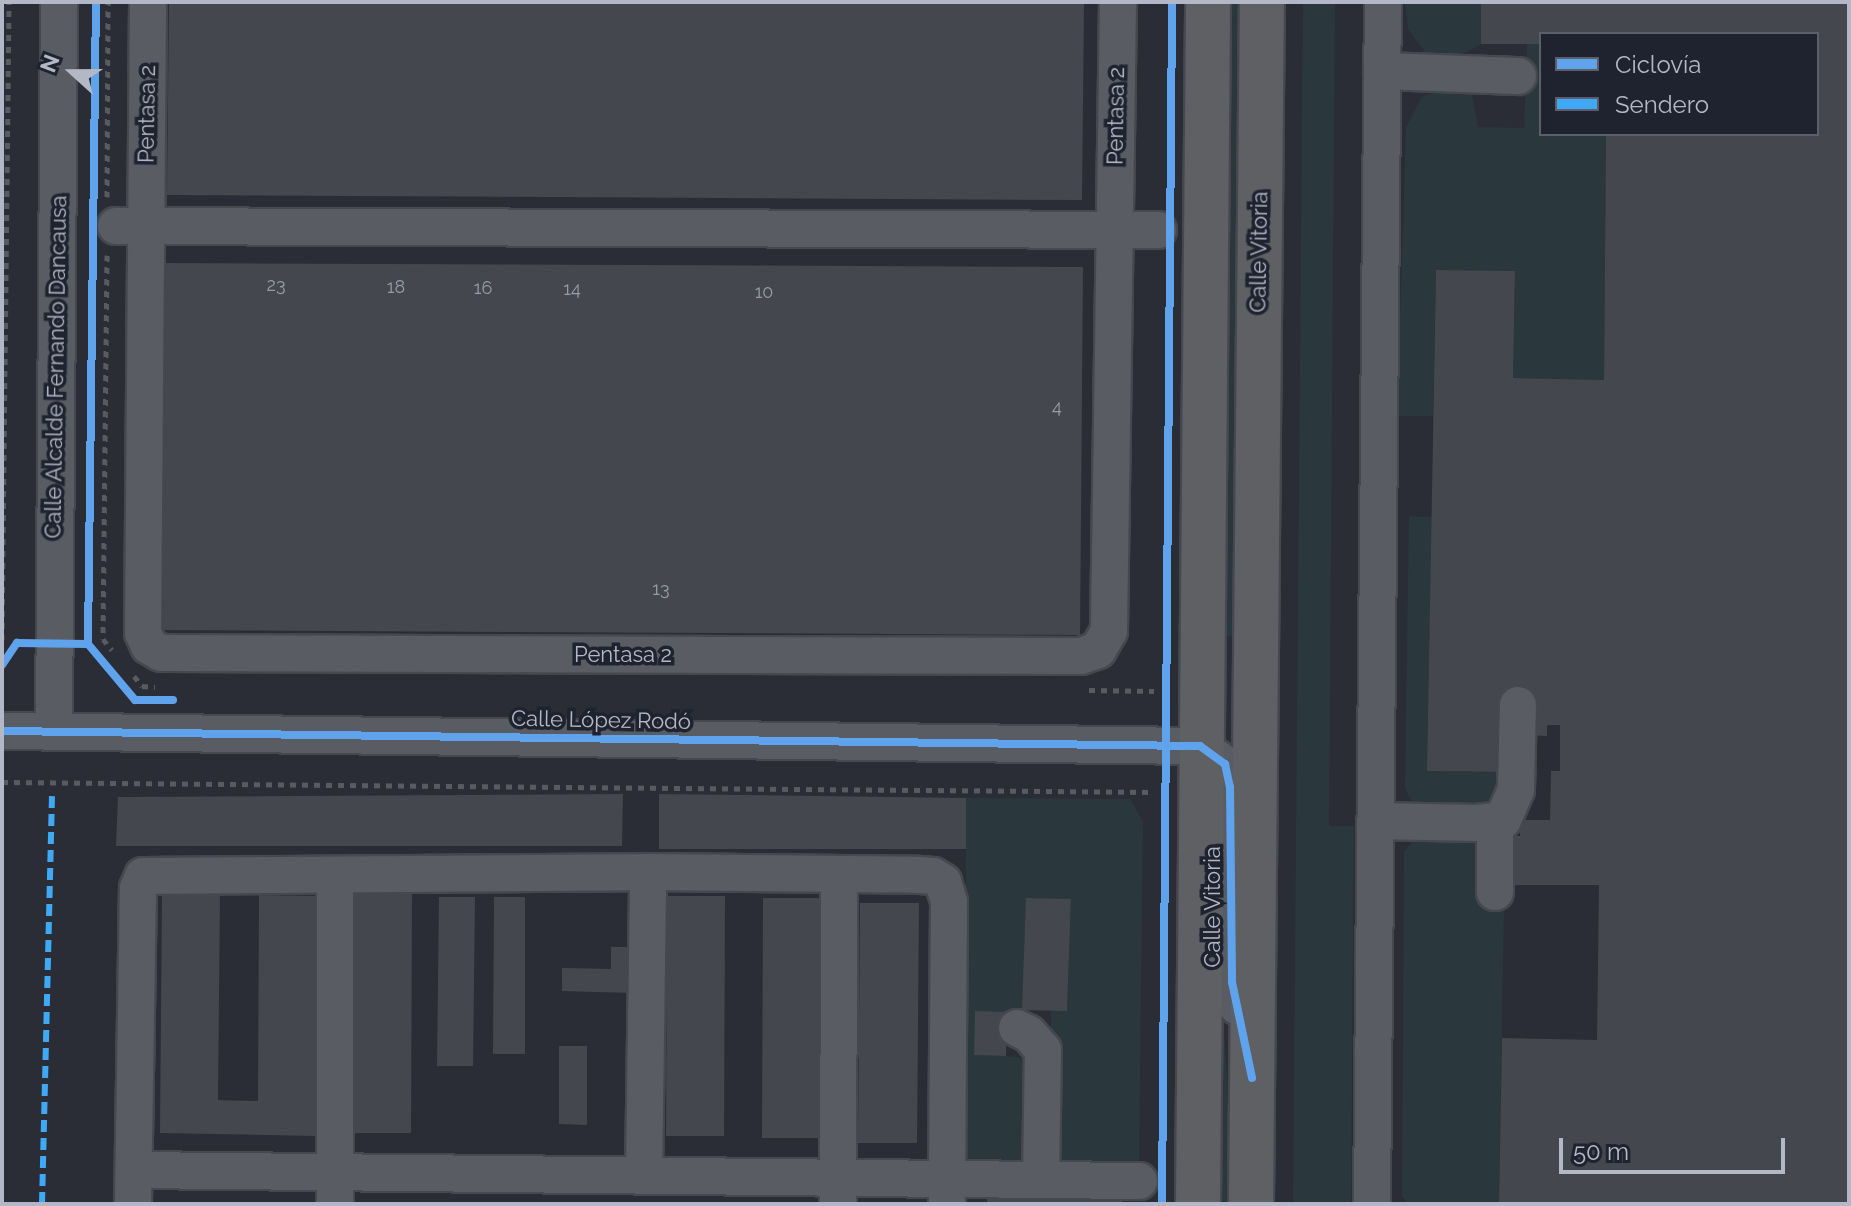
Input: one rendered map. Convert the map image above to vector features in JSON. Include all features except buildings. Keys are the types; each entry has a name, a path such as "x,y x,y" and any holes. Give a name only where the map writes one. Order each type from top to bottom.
{"highway":[{"name":"Calle Vitoria","path":"1198,1204 1208,2"},
{"name":"Calle Vitoria","path":"1251,1204 1262,2"},
{"path":"1200,746 1238,705 1255,672"}],"street":[{"name":"Calle Alcalde Fernando Dancausa","path":"54,731 59,2"},
{"name":"Pentasa 2","path":"148,2 119,226 143,633 149,646 161,653 1081,656 1098,650 1109,631 1118,2"},
{"path":"1372,1203 1383,2"},
{"path":"1382,71 1518,76"},
{"path":"119,226 1158,230"},
{"path":"1376,821 1495,823 1510,809 1516,790 1518,705"},
{"name":"Calle López Rodó","path":"2,731 1200,746"},
{"name":"Calle Vitoria","path":"1200,746 1225,764 1230,787 1232,982 1252,1078"},
{"path":"1495,823 1495,892"},
{"path":"644,1176 648,872"},
{"path":"947,1192 949,902 943,882 933,876 648,872 143,876 138,888 134,1187 335,1188 644,1176 838,1191 947,1192 1041,1180 1131,1189"},
{"path":"335,875 335,1188"},
{"path":"838,1191 839,875"},
{"path":"1017,1028 1029,1034 1043,1050 1041,1180"},
{"path":"1197,1151 1206,1204"}],"path":[{"path":"2,640 9,2"},
{"path":"108,2 119,226 103,639 123,663"},
{"path":"132,674 142,686 158,687"},
{"path":"1075,690 1154,691"},
{"path":"2,782 1153,792"}],"shaded area":[{"path":"1226,2 1243,2 1237,637 1220,636"},
{"path":"1303,2 1335,2 1329,826 1354,826 1351,1204 1293,1204"},
{"path":"1405,2 1481,2 1481,44 1456,58 1428,56 1408,29"},
{"path":"1527,44 1539,44 1539,136 1606,136 1604,380 1513,378 1515,271 1436,270 1433,416 1397,416 1406,128 1421,98 1439,89 1471,90 1478,127 1524,128"},
{"path":"1409,516 1432,517 1427,771 1507,772 1494,802 1484,807 1425,808 1410,799 1405,788"},
{"path":"966,798 1130,799 1143,822 1139,1167 1049,1166 1051,1011 1067,1010 1071,900 1027,898 1023,1012 975,1012 974,1054 1017,1057 1035,1063 1033,1165 965,1164"},
{"path":"1425,835 1475,838 1487,847 1504,900 1499,1204 1409,1204 1402,1196 1404,852 1413,841"},
{"path":"1217,1016 1223,1019 1232,1204 1219,1204"}],"marked path":[{"path":"42,1204 52,796"}],"cycle path":[{"path":"88,644 96,2"},
{"path":"1162,1204 1172,2"},
{"path":"2,665 17,643 88,644 135,700 173,700"},
{"path":"2,731 1200,746 1225,764 1230,787 1232,982 1252,1078"}]}
